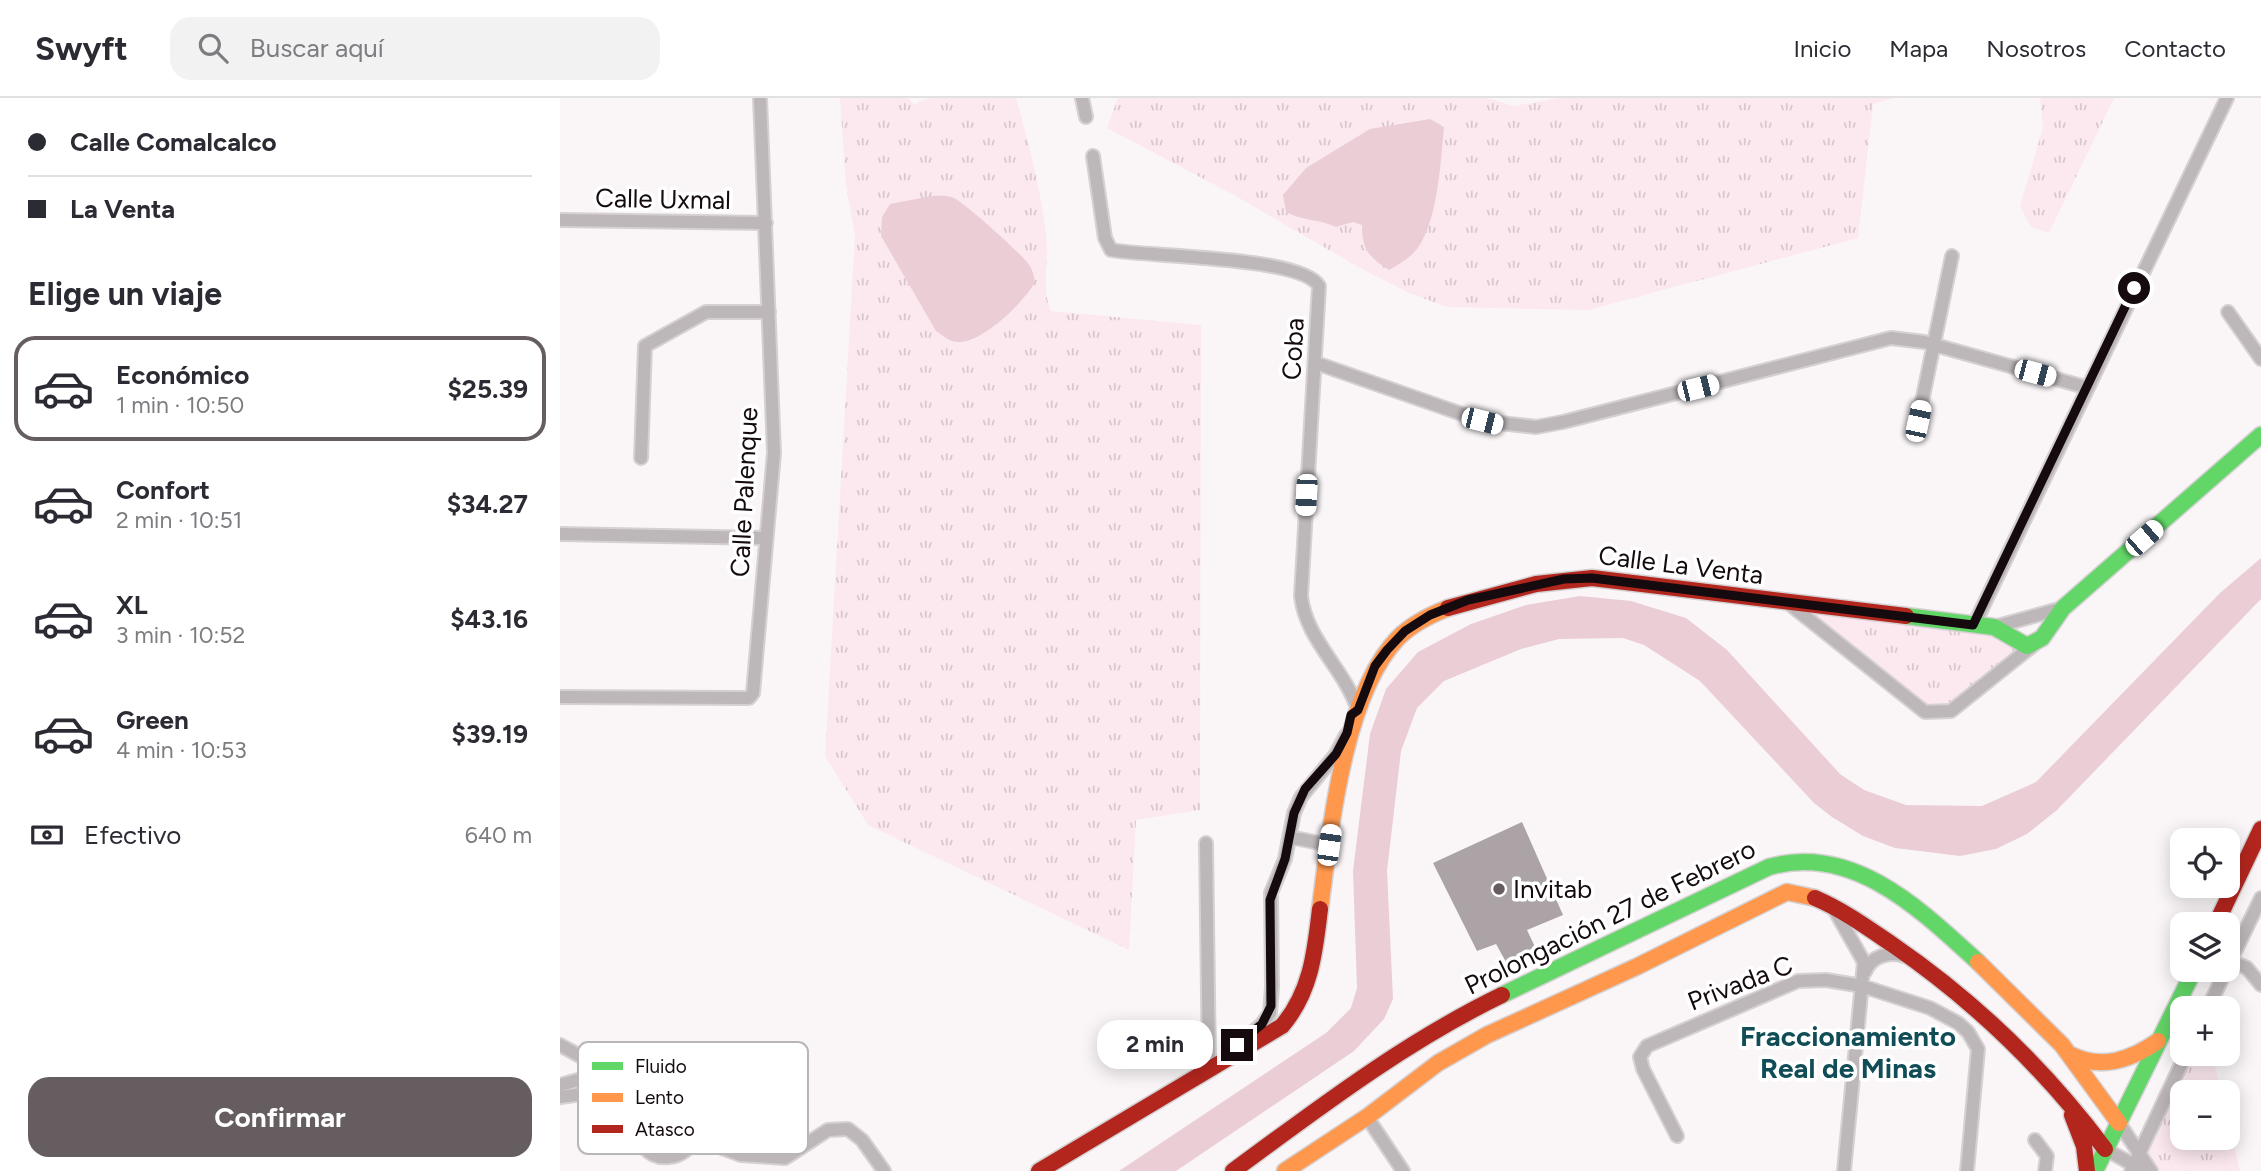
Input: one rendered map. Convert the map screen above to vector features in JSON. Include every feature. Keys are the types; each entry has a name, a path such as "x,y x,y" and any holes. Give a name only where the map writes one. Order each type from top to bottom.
{"street":[{"name":"Calle Palenque","path":"560,697 751,696 774,453 760,98"},
{"path":"1082,98 1086,117"},
{"path":"1973,625 2085,387 2227,98"},
{"name":"Coba","path":"1093,156 1105,238 1111,250 1259,265 1314,279 1319,291 1307,482 1303,610 1313,635 1343,677 1358,710"},
{"name":"Calle Uxmal","path":"560,220 766,223"},
{"path":"1918,421 1952,256"},
{"path":"641,458 645,346 706,312 769,312"},
{"path":"2228,312 2261,359"},
{"path":"1316,363 1482,421 1536,427 1899,337 2085,387"},
{"name":"Calle La Venta","path":"1787,602 1925,712 1944,712 1956,707 2037,642 2063,608 2261,435"},
{"path":"560,534 765,538"},
{"name":"Calle La Venta","path":"1039,1171 1276,1032 1292,1017 1305,998 1312,972 1329,845 1358,710 1375,666 1398,638 1430,615 1468,600 1564,579 1592,578 1994,627 2063,608"},
{"name":"Calle La Venta","path":"1994,627 2027,646 2037,642"},
{"path":"1209,1069 1262,1024 1269,1013 1272,987 1270,900 1301,797 1336,754 1347,733 1351,715 1358,710"},
{"path":"2223,912 2261,829"},
{"path":"1290,837 1329,845"},
{"path":"1206,843 1209,1069"},
{"name":"Prolongación 27 de Febrero","path":"1233,1171 1371,1070 1423,1037 1476,1008 1769,867 1790,861 1816,860 1864,876 1910,904 1995,977 2066,1052 2099,1091 2119,1123"},
{"name":"Prolongación 27 de Febrero","path":"1286,1171 1438,1063 1488,1035 1636,967 1777,895 1797,892 1832,905 1989,1016 2044,1071 2105,1149"},
{"path":"2240,941 2261,898"},
{"path":"1832,905 1862,956 1863,981 1843,1171"},
{"path":"1621,938 1636,967"},
{"path":"1863,981 1873,960 1888,953 1909,957"},
{"path":"2240,969 2252,972 2261,985"},
{"name":"Privada C","path":"1677,1136 1643,1069 1640,1056 1647,1046 1798,981 1863,981 1944,1015 1968,1032 1976,1043 1979,1068 1967,1171"},
{"path":"2095,1171 2188,982"},
{"path":"1423,1037 1438,1063"},
{"path":"2066,1052 2090,1063 2113,1062 2141,1052 2158,1041"},
{"path":"560,1045 578,1055"},
{"path":"2105,1149 2136,1169 2140,1152 2180,1066"},
{"path":"2044,1071 2077,1124 2087,1171"},
{"path":"560,1085 578,1080"},
{"path":"560,1097 578,1095"},
{"path":"1367,1116 1403,1171"},
{"path":"2119,1123 2151,1171"},
{"path":"808,1143 828,1130 848,1129 862,1140 884,1171"},
{"path":"2035,1140 2047,1156 2045,1171"},
{"path":"649,1154 665,1158 680,1154"},
{"path":"738,1154 785,1158 791,1154"}],"green space":[{"path":"840,98 908,98 914,104 931,98 1016,98 1044,218 1047,245 1046,294 1051,311 1201,325 1200,810 1136,820 1129,950 868,825 825,756 855,235 846,185"},
{"path":"1118,98 1487,98 1514,106 1559,98 1894,98 1873,104 1858,238 1588,310 1447,307 1409,293 1107,128"},
{"path":"2040,98 2114,98 2049,233 2031,227 2020,206 2043,128"},
{"path":"1787,602 1994,627 2022,654 1963,703 1925,712"},
{"path":"2180,1066 2215,1066 2218,1080 2174,1080"},
{"path":"2170,1088 2170,1150 2235,1150 2240,1171 2145,1171 2140,1152"}],"shaded area":[{"path":"1430,119 1444,127 1432,216 1419,246 1399,264 1389,270 1372,257 1363,241 1362,225 1353,222 1336,227 1286,212 1283,195 1306,168 1370,129"},
{"path":"932,196 949,196 960,202 1017,252 1030,266 1033,274 1035,282 1013,309 992,328 970,340 953,341 936,331 881,236 882,217 890,204"},
{"path":"2261,558 2261,599 2057,810 2027,834 1996,849 1960,856 1895,848 1863,836 1832,817 1814,803 1700,681 1644,645 1623,638 1559,639 1521,649 1444,681 1417,708 1401,751 1387,871 1393,999 1384,1019 1354,1051 1176,1171 1119,1171 1326,1033 1351,1008 1357,988 1353,871 1370,734 1386,689 1418,652 1471,624 1526,605 1580,596 1631,601 1686,618 1727,650 1840,774 1864,790 1906,805 1982,806 2036,782 2220,593"}],"building":[{"name":"Invitab","path":"1522,822 1563,915 1527,930 1535,947 1506,962 1496,944 1477,951 1433,863"}],"traffic: fast":[{"path":"1906,616 1994,627 2027,646 2042,638 2063,608 2261,435"},
{"path":"1502,995 1769,867 1800,862 1829,864 1884,886 1933,922 1978,962"},
{"path":"2095,1171 2188,982"}],"traffic: slow":[{"path":"1320,909 1342,766 1364,694 1379,663 1398,638 1422,620 1448,608"},
{"path":"1285,1171 1367,1117 1438,1063 1487,1035 1636,967 1787,892 1815,898"},
{"path":"1978,962 2062,1045 2119,1123"},
{"path":"2071,1055 2094,1062 2116,1061 2158,1041"}],"traffic: jam":[{"path":"1448,608 1536,584 1592,578 1906,616"},
{"path":"2222,912 2261,829"},
{"path":"1815,898 1893,945 1981,1014 2008,1038 2058,1091 2105,1149"},
{"path":"1039,1171 1282,1026 1292,1013 1310,971 1320,909"},
{"path":"1233,1171 1397,1054 1502,995"},
{"path":"2072,1115 2084,1146 2087,1171"}],"place":[{"name":"Invitab","path":"1499,889"}],"district":[{"name":"Fraccionamiento Real de Minas","path":"1848,1052"}],"route":[{"path":"1237,1045 1262,1024 1271,1006 1270,900 1285,859 1294,813 1305,789 1336,754 1347,733 1351,715 1358,710 1375,666 1405,631 1430,615 1468,600 1564,579 1592,578 1973,625 2134,288"}]}
